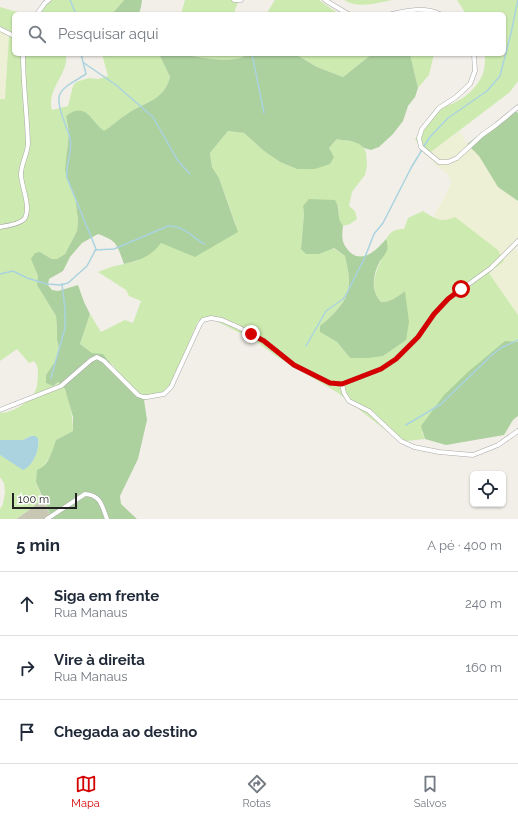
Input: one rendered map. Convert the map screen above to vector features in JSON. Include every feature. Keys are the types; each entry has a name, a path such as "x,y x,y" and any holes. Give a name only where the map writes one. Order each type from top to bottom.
{"street":[{"path":"38,12 44,3 49,0"},
{"path":"234,0 241,0"},
{"path":"324,0 345,12"},
{"path":"400,12 408,10 430,10 435,12"},
{"path":"0,29 12,35"},
{"path":"0,227 21,222 25,219 27,214 21,175 28,145 23,81 23,56"},
{"path":"474,56 475,72 470,84 456,97 439,108 422,129 419,138 421,147 439,162 448,162 457,158 482,135 518,107"},
{"path":"0,410 61,386 91,360 97,357 104,361 138,395 147,397 164,394 171,387 200,324 203,320 211,318 222,320 264,341 294,365 330,383 342,384 381,369 396,359 418,337 434,314 448,299 492,268 518,241"},
{"path":"342,384 344,393 349,400 369,411 401,441 414,447 439,452 473,455 498,445 518,431"},
{"path":"47,519 85,494 98,498 107,519"}],"shaded area":[{"path":"0,30 9,34 5,99 0,99"},
{"path":"460,131 467,145 479,156 498,186 518,201 518,245 515,249 518,253 518,315 489,273 497,268 446,221 433,217 451,183 448,174 438,167 427,155"},
{"path":"42,498 52,519 16,519 32,508"}],"green space":[{"path":"48,0 124,0 114,12 38,12"},
{"path":"124,0 142,0 140,12 114,12"},
{"path":"185,0 239,0 235,12 182,12"},
{"path":"275,0 319,0 336,12 267,12"},
{"path":"344,0 392,0 361,5 349,3"},
{"path":"457,0 518,0 518,81 510,92 427,155 415,139 439,108 452,104 470,93 479,82 483,74 485,56 506,56 506,12 465,12"},
{"path":"0,7 17,12 12,12 12,56 66,56 64,68 52,95 52,110 68,106 73,86 76,82 89,78 98,79 108,76 103,56 160,56 170,77 167,85 158,96 121,118 104,132 91,117 66,116 69,132 67,149 69,183 75,196 78,221 77,231 65,254 57,259 52,259 40,252 36,271 38,276 37,285 56,316 57,340 59,348 56,360 46,375 60,384 66,392 71,409 73,431 56,440 52,454 42,468 36,482 42,498 32,508 16,519 0,519 0,509 3,504 5,492 4,483 0,477 0,455 23,469 30,464 37,452 38,438 31,436 23,440 0,440 0,413 16,409 31,398 37,387 38,371 34,361 29,363 17,349 0,361 0,99 5,99 9,34 0,30"},
{"path":"160,56 192,56 229,60 244,56 298,56 317,67 343,77 369,56 410,56 418,88 415,97 408,106 403,121 393,134 379,147 371,150 364,148 355,142 337,139 329,148 334,157 330,164 315,169 297,169 280,162 264,151 244,133 228,131 210,153 212,167 219,178 238,232 195,257 161,243 153,252 145,257 124,264 116,244 110,239 98,234 82,243 70,257 63,271 49,279 48,285 52,290 58,291 78,285 90,314 80,344 92,353 103,354 126,383 144,400 147,420 138,459 120,496 121,504 137,519 52,519 36,482 37,470 47,462 56,440 73,431 73,417 65,389 58,382 53,386 46,383 46,375 56,360 59,348 57,340 56,316 37,285 38,276 31,259 35,253 40,252 52,259 57,259 65,254 77,231 78,221 75,196 65,170 69,132 66,116 78,110 83,111 104,131 133,110 158,96 167,85 170,77"},
{"path":"192,56 244,56 229,60"},
{"path":"298,56 369,56 343,77 317,67"},
{"path":"410,56 434,56 429,75 418,88"},
{"path":"514,110 518,113 518,201 498,187 479,156 467,144"},
{"path":"228,131 244,133 264,151 280,162 297,169 329,148 337,139 355,142 362,145 366,152 367,166 365,175 352,192 349,206 355,211 357,219 350,224 343,226 338,220 339,207 303,206 304,214 301,249 319,254 333,248 345,256 349,281 347,295 337,310 320,327 320,332 337,342 350,358 383,356 392,349 405,291 391,300 381,302 375,292 374,281 387,241 386,239 394,231 404,229 408,218 423,211 442,220 455,217 498,250 504,261 489,273 518,315 518,342 511,342 422,432 425,439 407,441 392,435 338,393 276,356 254,340 212,319 198,321 168,392 161,396 144,400 126,383 112,364 92,353 80,344 90,314 101,332 125,320 133,323 141,301 129,296 126,290 98,272 111,267 137,261 161,243 236,225 219,178 212,167 210,153"},
{"path":"309,199 335,200 338,208 339,219 343,226 343,242 348,250 353,254 358,256 368,255 378,248 386,239 387,241 385,254 380,261 374,277 375,292 381,302 385,302 397,297 405,291 409,322 406,340 383,356 350,358 337,342 320,332 320,326 341,305 347,295 349,277 345,256 334,248 319,254 306,254 301,249 304,214 303,206"},
{"path":"505,341 518,342 518,416 513,420 504,435 446,445 425,439 421,426 444,395 469,371"}],"water":[{"path":"31,436 38,438 38,447 33,461 27,468 23,470 0,455 0,440 23,440"}],"waterway":[{"path":"70,0 75,12"},
{"path":"506,53 518,0"},
{"path":"0,274 13,271 27,278 47,284 60,285 68,283 87,266 96,249 67,178 71,143 70,136 60,111 59,103 61,92 70,84 86,74 82,56"},
{"path":"252,56 264,113"},
{"path":"306,346 326,311 343,299 346,295 365,257 374,234 383,223 411,168 429,138 448,118 487,91 500,76 505,56"},
{"path":"84,63 116,85 153,117 178,161 190,174"},
{"path":"95,250 114,249 168,226 183,229 204,244"},
{"path":"51,378 65,328 65,309 62,284"},
{"path":"406,425 441,404 493,354 501,348 518,340"}],"route":[{"path":"251,334 264,341 294,365 330,383 342,384 381,369 396,359 418,337 434,314 453,294 461,289"}]}
